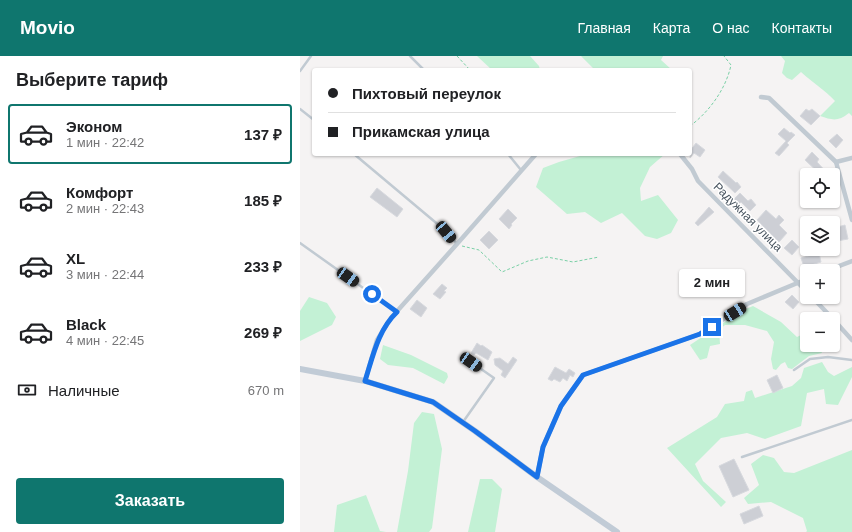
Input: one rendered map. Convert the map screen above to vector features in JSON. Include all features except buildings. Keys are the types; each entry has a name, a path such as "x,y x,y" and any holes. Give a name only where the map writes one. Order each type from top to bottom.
{"main road":[{"path":"300,369 365,381 433,402 537,477 617,532"}],"street":[{"path":"761,97 769,98 836,162 852,220"},
{"path":"365,381 377,340 390,318 397,312 534,156"},
{"name":"Радужная улица","path":"682,156 692,169 698,181 798,282"},
{"path":"836,162 852,158"},
{"path":"840,266 852,261"},
{"path":"537,477 543,447 561,406 583,375 700,334 747,304 798,282"},
{"path":"819,304 826,312"},
{"path":"840,327 852,340"}],"lane":[{"path":"300,71 311,56"},
{"path":"410,56 422,68"},
{"path":"300,109 312,118"},
{"path":"356,156 446,232 457,244"},
{"path":"510,156 522,170"},
{"path":"300,243 397,312"},
{"path":"794,370 810,359 828,357 852,360"},
{"path":"462,422 494,378 471,362"},
{"path":"742,457 852,420"}],"path":[{"path":"457,56 468,68"},
{"path":"692,125 698,121 717,97 729,77 731,65 724,56"},
{"path":"457,244 479,250 502,272 528,261 547,257 572,262 600,257"}],"green space":[{"path":"477,56 530,56 540,68 490,68"},
{"path":"581,56 663,56 661,60 670,68 593,68"},
{"path":"781,56 852,56 852,116 849,113 842,118 835,119 820,116 835,101 801,72 792,80 787,78 782,73 785,61"},
{"path":"580,156 663,156 650,167 640,188 641,201 658,195 678,220 671,233 657,239 645,236 622,213 601,223 585,212 567,214 536,187 543,168"},
{"path":"309,297 327,303 336,317 332,325 300,341 300,311"},
{"path":"753,306 781,322 797,337 800,336 800,352 822,353 809,356 792,369 788,368 785,362 776,370 773,369 771,359 774,342 767,331 745,325 725,325 719,330 720,344 710,346 707,358 700,360 690,345 741,311"},
{"path":"383,345 411,355 447,373 448,377 444,384 413,368 388,365 380,359"},
{"path":"822,362 828,372 834,376 852,367 852,377 838,405 826,404 824,389 807,393 801,426 765,439 747,433 721,438 695,464 703,481 726,502 721,507 667,448 717,417 725,404 744,401 746,392 752,390 755,398 792,386 801,378 804,368"},
{"path":"422,412 434,414 442,449 432,528 429,532 397,532 408,471 414,423"},
{"path":"852,450 852,532 806,532 803,518 771,502 748,504 744,498 759,485 751,464 763,455 774,458 784,472 794,473"},
{"path":"480,479 492,479 502,489 495,532 468,532"},
{"path":"366,495 380,531 386,532 334,532 337,505"}],"route":[{"path":"372,294 397,312 390,318 377,340 365,381 433,402 537,477 543,447 561,406 583,375 700,334 712,327"}]}
